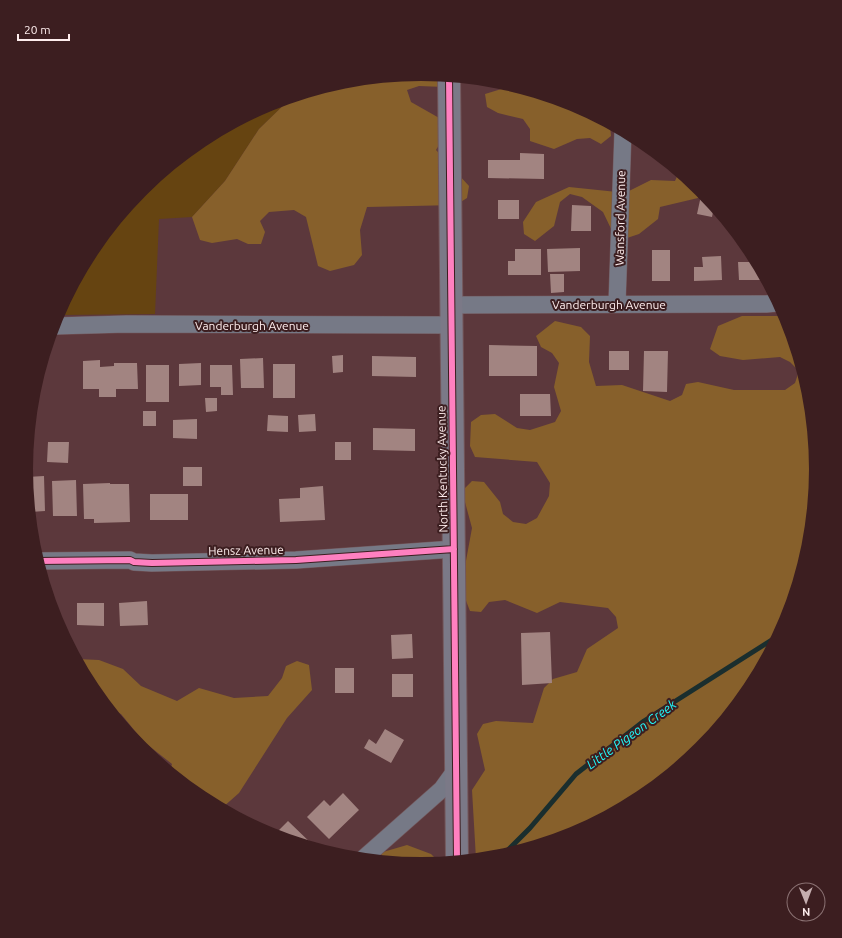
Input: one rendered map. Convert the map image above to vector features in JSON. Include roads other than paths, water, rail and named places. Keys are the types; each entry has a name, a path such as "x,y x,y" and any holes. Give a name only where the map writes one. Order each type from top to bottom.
{"street":[{"name":"North Kentucky Avenue","path":"450,82 455,771 457,855"},
{"name":"Wansford Avenue","path":"617,304 623,138"},
{"name":"Vanderburgh Avenue","path":"61,326 451,315 617,304 772,304"},
{"name":"Hensz Avenue","path":"45,564 130,560 134,562 152,563 296,560 454,549"},
{"path":"369,854 442,789 455,771"}],"waterway":[{"name":"Little Pigeon Creek","path":"512,846 530,828 576,774 644,721 768,642"}]}
